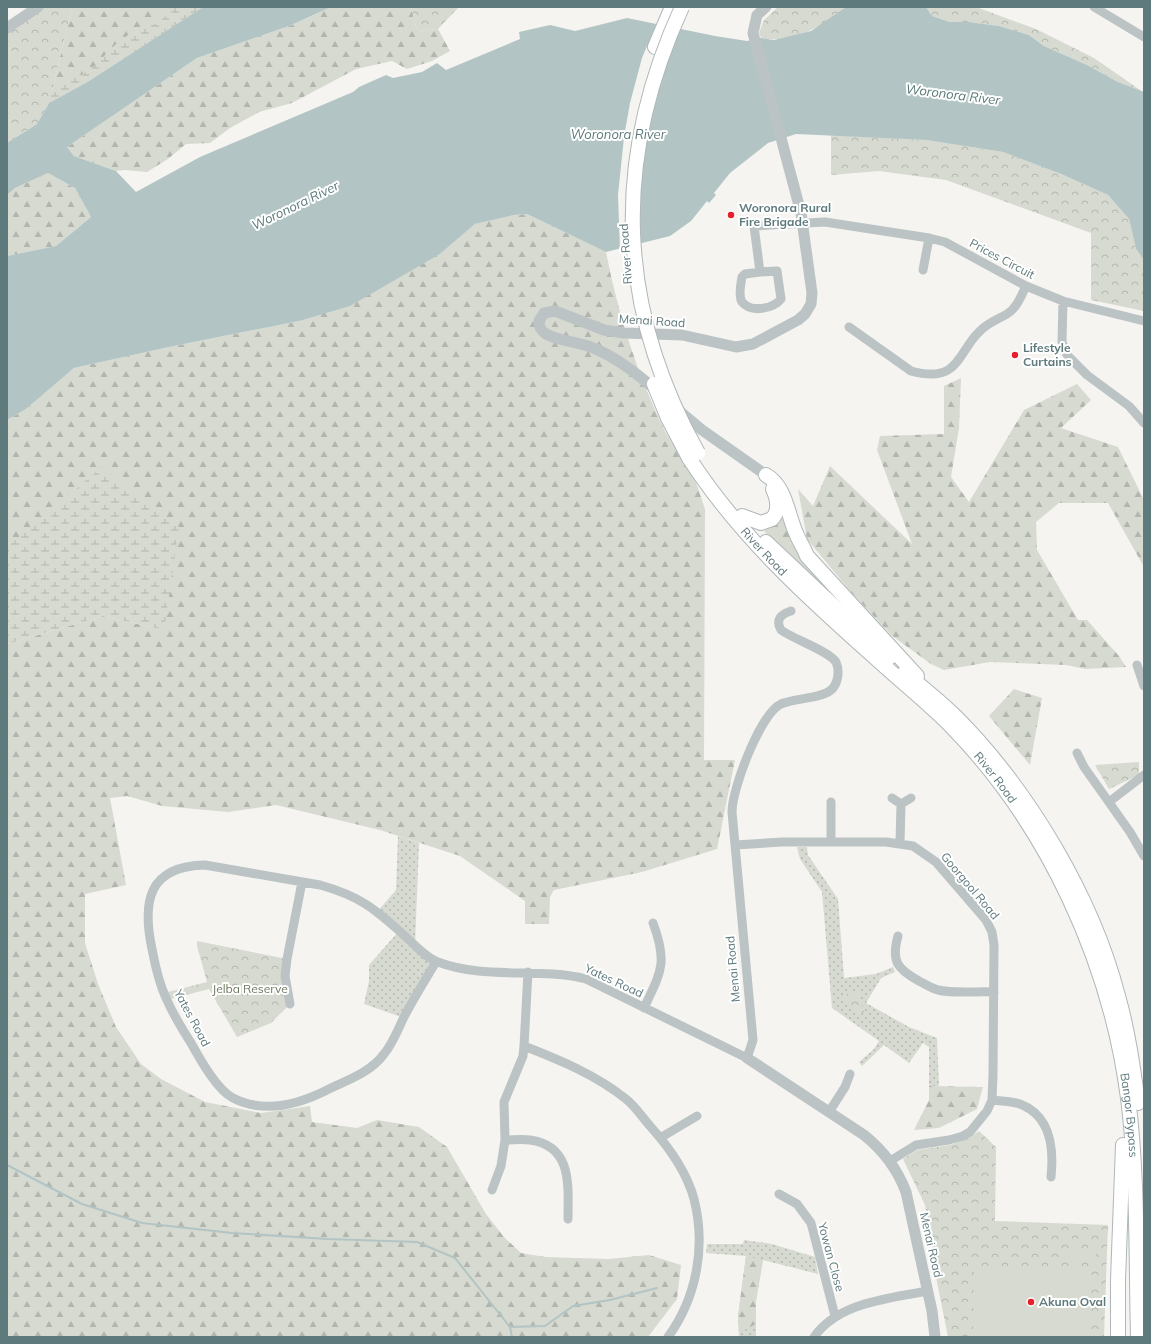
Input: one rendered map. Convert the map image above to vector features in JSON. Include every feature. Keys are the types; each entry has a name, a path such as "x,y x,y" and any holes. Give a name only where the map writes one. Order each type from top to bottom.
{"main road":[{"name":"River Road","path":"672,7 652,58 634,121 627,164 624,231 628,286 640,343 662,406 723,507 781,571 948,723 974,751 1025,820 1060,879 1082,929 1110,1015"},
{"name":"River Road","path":"682,7 660,60 644,113 635,174 633,230 637,282 649,341 668,396 693,456 742,516 764,540 908,675 930,692 956,716 995,760 1029,806 1058,851 1075,884 1099,940 1118,996"},
{"path":"742,516 761,523 769,521 774,517 777,503 774,491 766,475"},
{"path":"766,475 773,479 783,496 796,533 808,556 930,692"},
{"path":"1118,996 1131,1029 1144,1080"},
{"name":"Bangor Bypass","path":"1118,996 1132,1057 1138,1104 1144,1201"},
{"path":"1110,1015 1119,1079 1123,1127 1122,1197 1115,1337"},
{"name":"Bangor Bypass","path":"1110,1015 1123,1071 1130,1124 1135,1191 1138,1337"},
{"path":"1117,1320 1118,1337"}],"street":[{"path":"7,28 38,7"},
{"name":"Menai Road","path":"766,7 755,20 753,29 754,38 798,198 812,293 810,309 798,320 753,344 736,347 678,335 624,334 604,330 555,311 544,313 539,321 540,328 546,333 559,339 589,346 625,366 646,380 702,430 766,475"},
{"path":"1094,7 1144,37"},
{"name":"Prices Circuit","path":"760,272 754,226 802,222 825,222 929,238 951,245 1026,286 1063,301 1144,321"},
{"path":"923,270 929,238"},
{"path":"777,271 781,299 778,303 767,308 750,307 742,301 740,296 742,277 745,274 760,272 777,271"},
{"path":"849,327 911,371 920,374 938,374 946,372 953,366 978,332 994,320 1008,313 1019,301 1026,286"},
{"path":"1063,301 1062,342 1067,355 1087,375 1129,406 1144,423"},
{"name":"Menai Road","path":"791,611 784,613 780,617 779,626 781,630 829,656 836,662 838,672 837,682 830,691 780,705 764,722 735,788 732,806 753,1040 747,1058 874,1142 890,1160 901,1179 906,1192 936,1337"},
{"path":"1137,665 1144,686"},
{"path":"1077,753 1084,767 1144,856"},
{"path":"1109,802 1144,775"},
{"path":"892,798 901,804"},
{"path":"901,804 911,798"},
{"path":"831,802 831,842"},
{"path":"900,843 901,804"},
{"name":"Goorgool Road","path":"735,845 782,842 831,842 900,843 913,846 936,862 986,920 992,932 994,945 992,1100 987,1112 970,1132 949,1140 916,1145 890,1160"},
{"name":"Yates Road","path":"436,962 384,1054 370,1069 300,1103 271,1106 251,1104 232,1098 219,1085 199,1058 165,997 155,966 149,934 148,902 154,886 165,876 175,870 192,865 205,865 339,890 370,906 436,962 456,968 475,971 566,974 586,979 747,1058"},
{"path":"290,1004 285,976 302,882"},
{"path":"644,1008 660,976 662,966 661,949 654,923"},
{"path":"898,936 895,948 896,958 899,967 905,973 938,990 994,992"},
{"path":"492,1190 502,1166 505,1140 504,1102 522,1056 524,1046 528,972"},
{"path":"524,1046 570,1064 627,1100 660,1138 686,1178 694,1198 700,1250 695,1279 687,1307 668,1337"},
{"path":"829,1112 845,1086 850,1074"},
{"path":"992,1100 1020,1104 1034,1112 1045,1126 1052,1143 1053,1162 1051,1177"},
{"path":"660,1138 696,1116"},
{"path":"505,1140 530,1140 553,1148 564,1165 568,1185 568,1219"},
{"name":"Yowan Close","path":"779,1194 797,1204 811,1223 835,1316"},
{"path":"814,1337 821,1328 835,1316 868,1303 927,1291"}],"green space":[{"path":"38,7 72,7 49,103 37,124 7,143 7,28"},
{"path":"72,7 203,7 49,103"},
{"path":"172,7 203,7 89,81 49,103 7,143 44,95 91,69 115,45 137,28 155,24 164,18"},
{"path":"331,7 411,7 417,31 438,29 450,51 432,61 407,69 392,61 356,69 292,103 259,112 230,128 210,143 186,144 168,159 147,172 124,170 116,171 74,156 67,147 197,58 289,26"},
{"path":"411,7 459,7 438,29 417,31"},
{"path":"778,7 846,7 828,21 806,32 784,38 761,38 759,33 764,20"},
{"path":"926,7 976,7 1036,29 1094,58 1143,92 1118,82 1087,65 1044,46 1029,35 999,26 969,22 950,22 932,16"},
{"path":"831,135 926,140 1003,152 1061,174 1108,195 1129,219 1136,249 1144,260 1144,311 1091,300 1091,233 946,180 879,171 831,175"},
{"path":"48,173 75,188 91,217 56,246 7,256 7,195 15,188"},
{"path":"527,214 606,252 616,298 637,366 665,431 686,463 698,487 705,509 704,760 735,760 717,849 642,872 554,890 550,897 549,924 525,924 525,901 460,856 380,830 276,805 228,812 162,806 127,796 110,798 126,885 85,894 85,943 98,984 116,1027 141,1064 161,1079 205,1102 261,1113 310,1106 312,1122 357,1128 377,1120 419,1127 447,1147 486,1214 504,1237 521,1253 545,1257 609,1259 649,1255 681,1265 677,1299 648,1337 7,1337 7,644 103,616 164,630 7,547 7,420 26,409 74,368 299,321 440,254 475,224 514,215"},
{"path":"961,378 959,428 951,477 969,502 1024,410 1077,384 1091,400 1061,428 1118,447 1144,500 1144,567 1108,503 1059,503 1036,522 1037,550 1078,620 1087,620 1119,656 1126,667 1085,669 1066,665 990,662 944,670 931,664 891,635 850,591 807,539 798,489 813,506 830,466 912,544 877,450 880,436 944,434 944,386"},
{"path":"102,467 179,527 164,630 103,616 7,644 7,547"},
{"path":"782,510 841,603 777,546 764,531 775,525"},
{"path":"1014,689 1042,698 1030,765 989,716"},
{"path":"1139,762 1139,775 1109,789 1095,765"},
{"path":"398,836 419,843 415,945 436,962 404,1018 364,1004 369,981 369,965 399,931 377,912 396,890"},
{"path":"797,847 807,847 808,855 838,899 844,978 876,974 893,967 895,972 881,978 866,1003 909,1027 937,1038 939,1086 929,1086 929,1047 923,1043 909,1063 884,1045 862,1066 859,1062 874,1049 879,1041 832,1008 822,892 800,859"},
{"name":"Jelba Reserve","path":"197,941 287,959 290,1004 271,1023 237,1037 209,989 167,1000 164,993 207,982"},
{"path":"859,991 864,1012 858,1017 843,1000 844,997 850,992"},
{"path":"929,1086 983,1087 977,1109 939,1128 914,1130 929,1100"},
{"path":"979,1131 996,1147 995,1221 1108,1225 1104,1337 948,1337 932,1257 933,1242 925,1205 903,1159 917,1150 950,1145 969,1138"},
{"path":"744,1240 772,1244 815,1257 818,1274 763,1260 756,1301 756,1337 739,1337 738,1316 746,1256 706,1253 707,1244 743,1244"},
{"path":"1067,1253 1096,1253 1096,1261 1067,1261"},
{"path":"746,1256 763,1260 756,1301 756,1324 739,1333 738,1316"},
{"name":"Akuna Oval","path":"974,1266 1090,1266 1089,1337 973,1337"}],"water":[{"name":"Woronora River","path":"203,7 331,7 289,26 197,58 67,147 74,156 116,171 136,192 200,157 353,92 359,87 386,75 393,78 422,72 437,63 446,70 520,39 519,32 550,25 575,31 627,18 747,41 761,38 774,40 811,31 846,7 926,7 932,16 950,22 969,22 999,26 1029,35 1044,46 1087,65 1118,82 1144,92 1144,260 1136,249 1129,219 1108,195 1061,174 1003,152 926,140 796,134 768,143 730,173 714,193 716,195 709,203 707,201 691,221 670,236 606,252 527,214 514,215 475,224 440,254 350,306 299,321 74,368 26,409 7,420 7,256 56,246 91,217 75,188 48,173 15,188 7,195 7,143 37,124 49,103 89,81"}],"pier":[{"path":"657,22 677,27 650,110 641,178 640,244 620,250 618,195 624,137 630,103 642,58"}],"waterway":[{"path":"7,1165 82,1204 142,1223 232,1233 328,1239 417,1242 455,1258 510,1327 512,1337"},
{"path":"510,1327 545,1326 573,1306 610,1300 657,1288"}],"place":[{"name":"Woronora Rural Fire Brigade","path":"731,215"},
{"name":"Lifestyle Curtains","path":"1015,355"},
{"name":"Akuna Oval","path":"1031,1302"}]}
